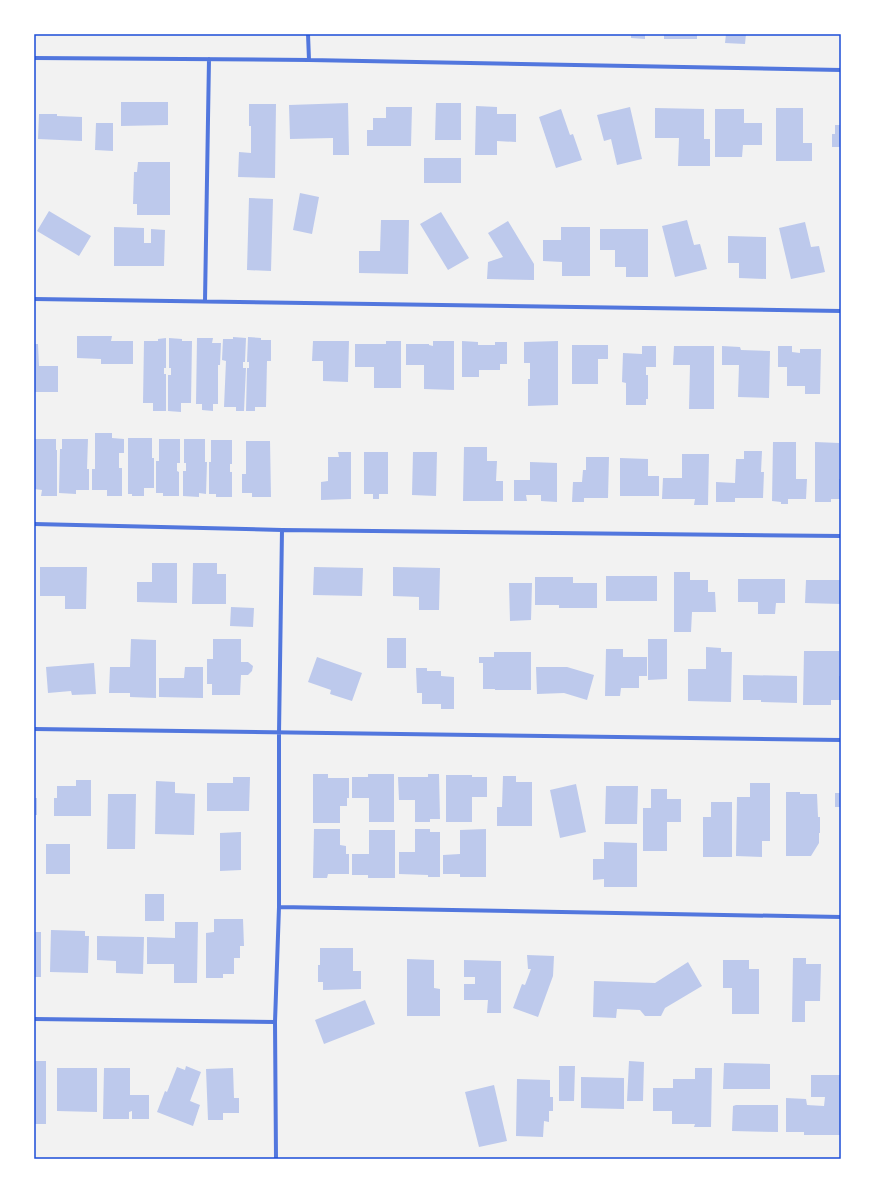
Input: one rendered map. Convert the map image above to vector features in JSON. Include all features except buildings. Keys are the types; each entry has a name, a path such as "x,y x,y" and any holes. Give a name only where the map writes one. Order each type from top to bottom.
{"street":[{"path":"308,34 309,60"},
{"path":"34,58 309,60 841,70"},
{"path":"204,302 209,59"},
{"path":"34,299 841,311"},
{"path":"34,524 282,530 841,536"},
{"path":"276,1159 275,1022 279,907 279,733 282,530"},
{"path":"34,729 841,740"},
{"path":"279,907 841,917"},
{"path":"34,1019 275,1022"}]}
